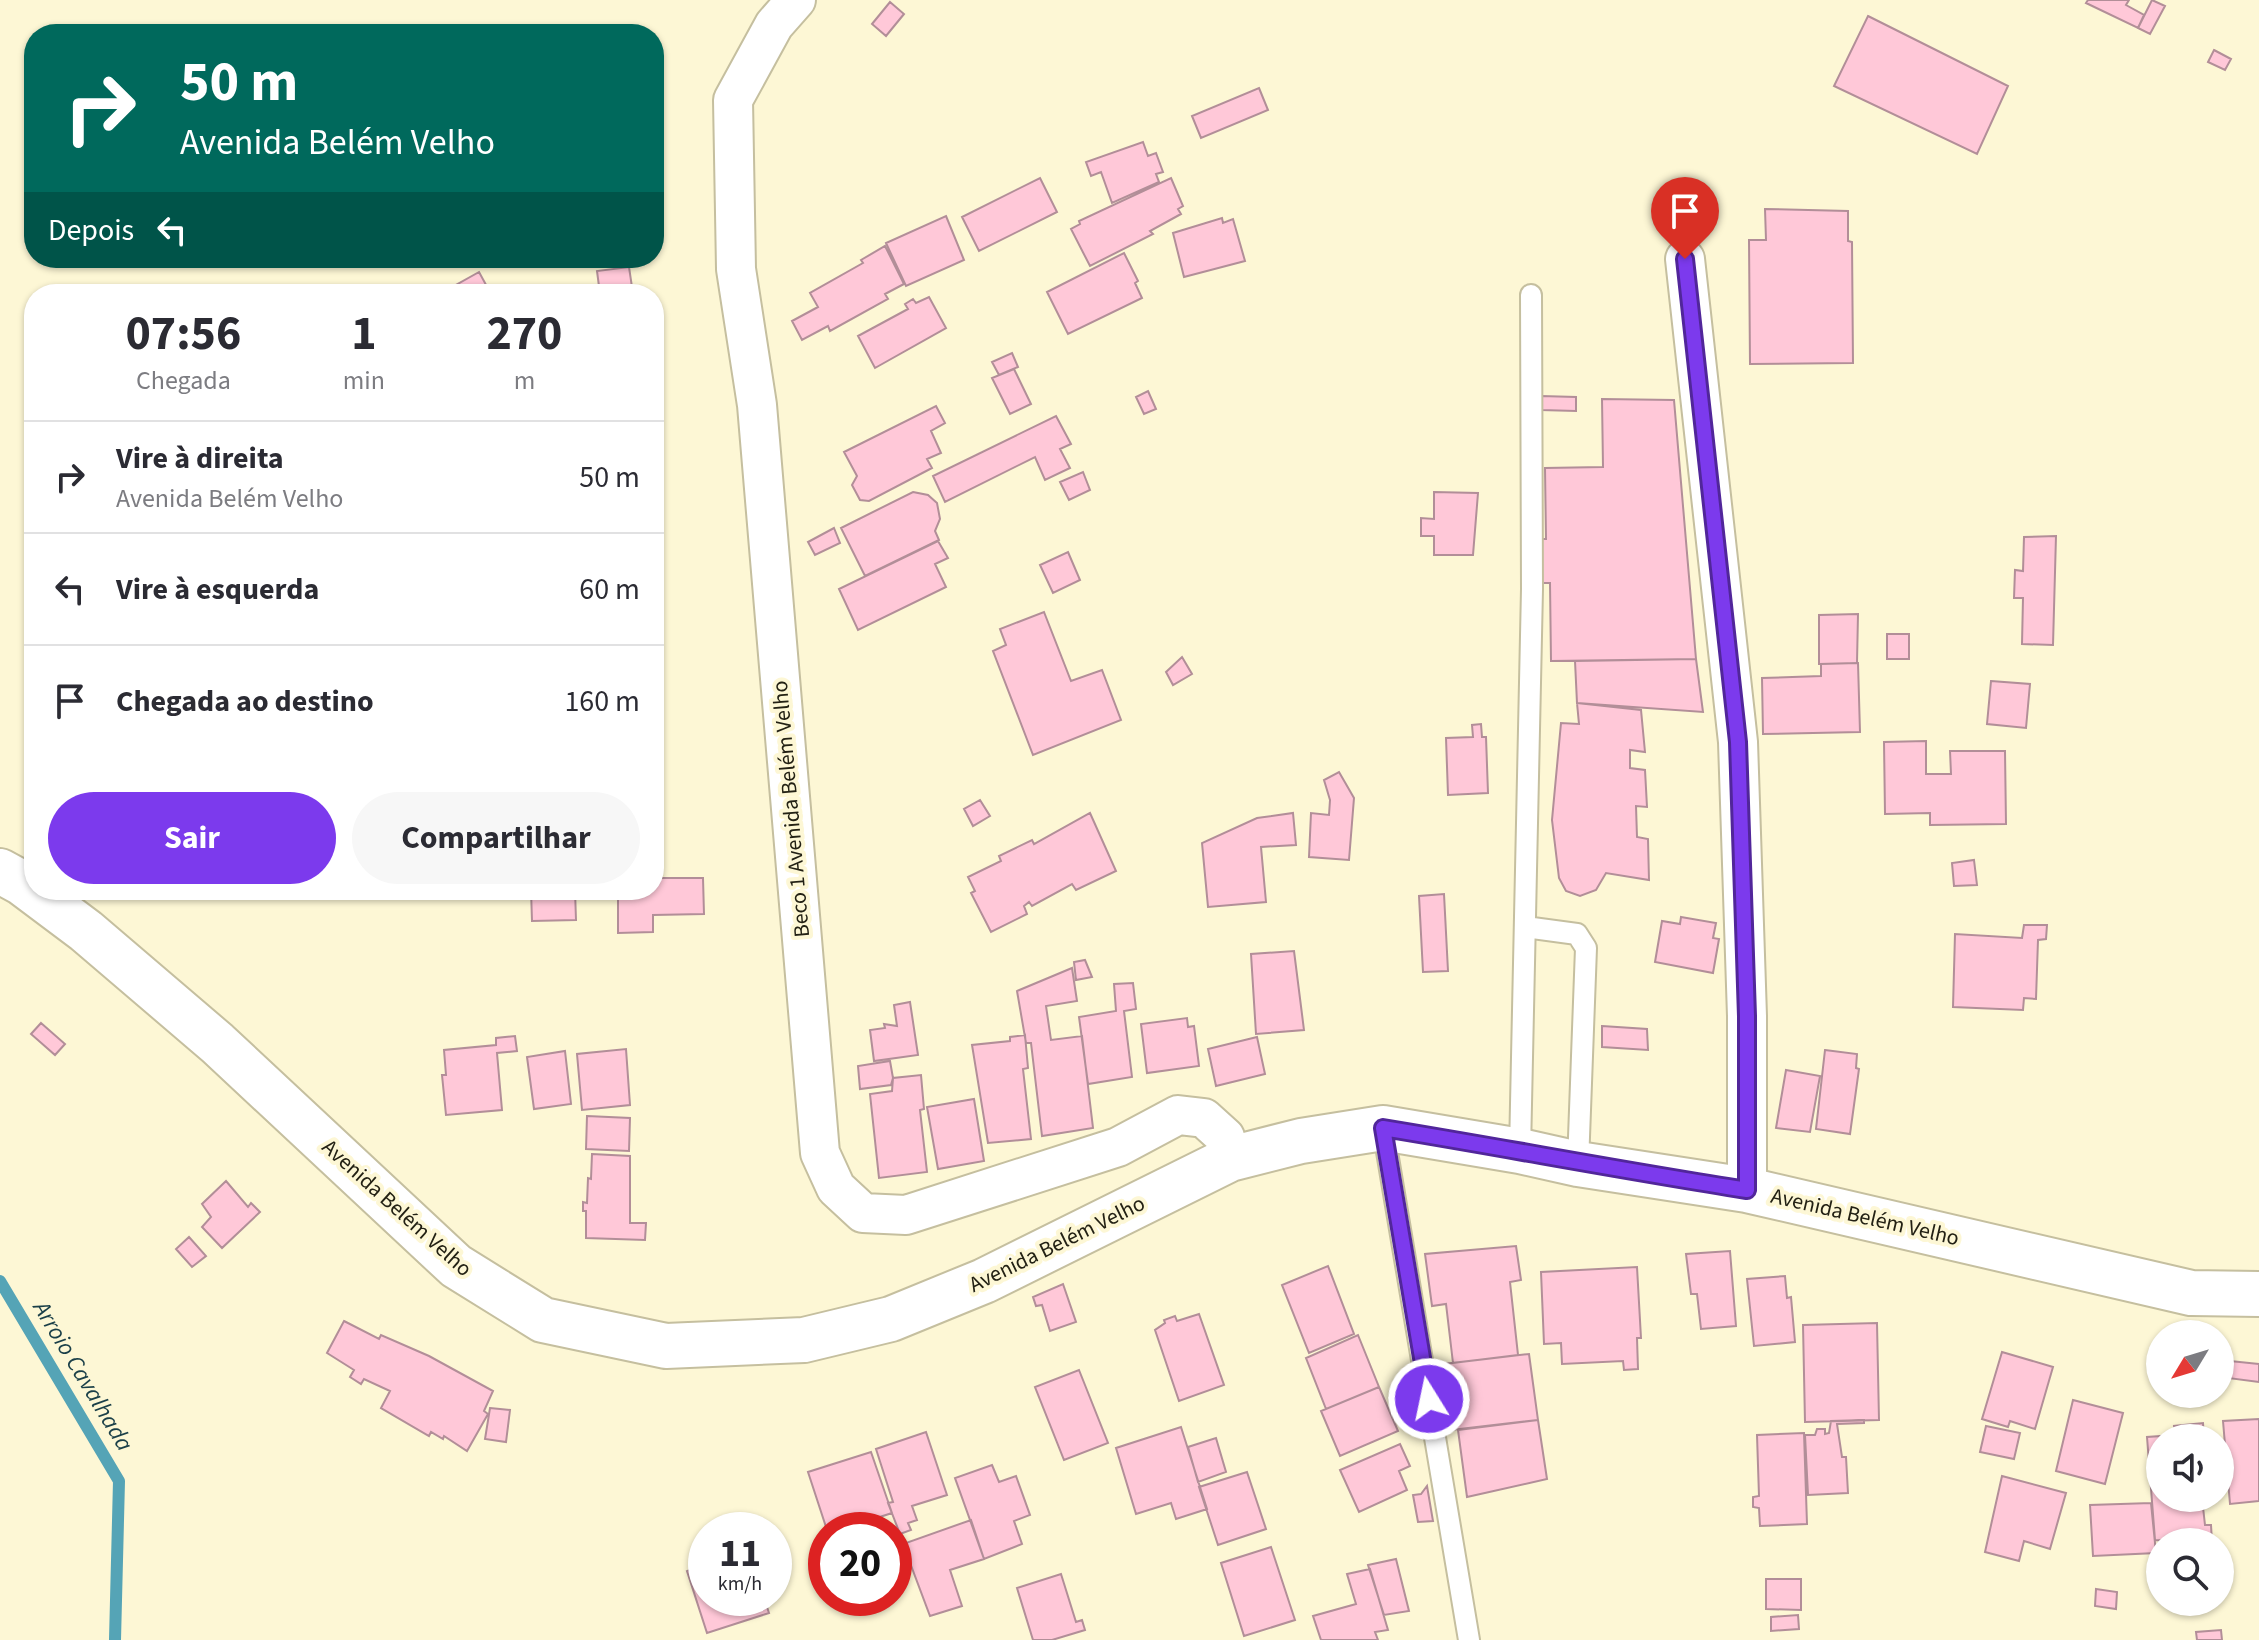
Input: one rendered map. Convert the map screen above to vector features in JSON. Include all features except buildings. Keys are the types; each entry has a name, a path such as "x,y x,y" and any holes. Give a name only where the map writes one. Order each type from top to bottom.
{"main road":[{"name":"Avenida Belém Velho","path":"0,871 24,888"},
{"name":"Avenida Belém Velho","path":"42,900 86,931 217,1043 456,1266 543,1320 666,1346 804,1340 891,1319 984,1281 1230,1159 1301,1141 1383,1128 1578,1164 1747,1190 2191,1293 2259,1294"}],"street":[{"name":"Beco 1 Avenida Belém Velho","path":"796,0 774,25 733,100 736,269 757,405 820,1153 836,1188 863,1213 906,1215 1118,1147 1178,1115 1204,1118 1225,1137 1230,1159"},
{"path":"1685,259 1738,742 1747,1016 1747,1190"}],"lane":[{"path":"1520,1151 1532,589 1531,295"},
{"path":"1525,927 1577,934 1586,948 1578,1164"},
{"path":"1383,1128 1469,1640"}],"waterway":[{"name":"Arroio Cavalhada","path":"0,1281 119,1481 115,1640"}],"route":[{"path":"1429,1399 1383,1128 1578,1164 1747,1190 1747,1016 1738,742 1685,259"}]}
